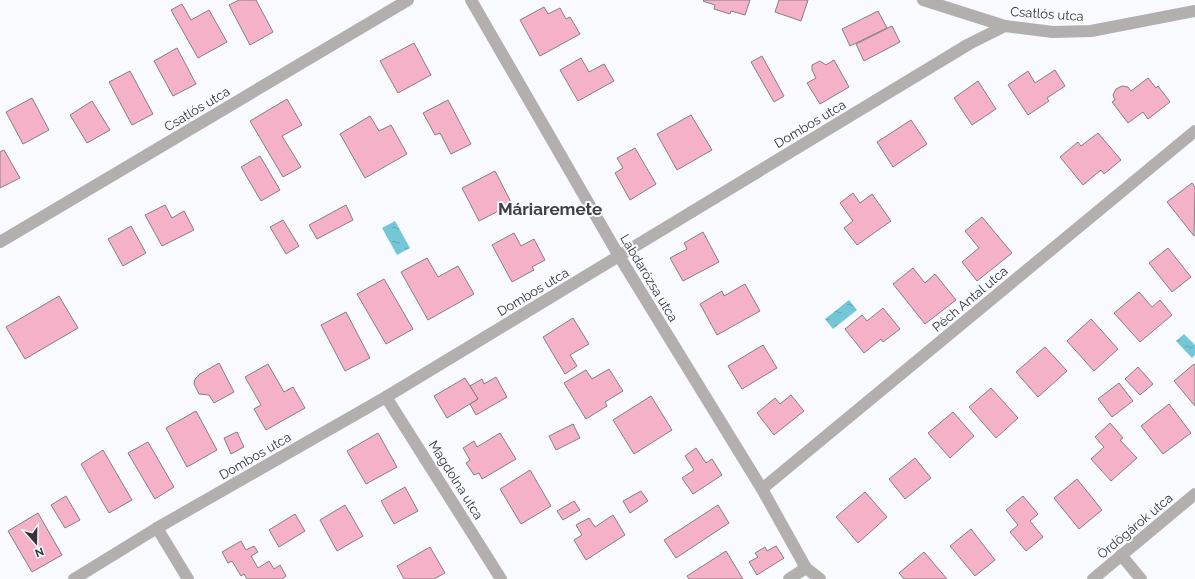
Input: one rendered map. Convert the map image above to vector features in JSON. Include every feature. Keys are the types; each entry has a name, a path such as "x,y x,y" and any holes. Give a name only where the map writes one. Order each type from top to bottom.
{"street":[{"name":"Csatlós utca","path":"0,242 408,0"},
{"name":"Labdarózsa utca","path":"471,0 619,256 762,489 806,568"},
{"name":"Csatlós utca","path":"923,0 1005,26 1053,32 1091,31 1195,11"},
{"name":"Dombos utca","path":"74,579 157,528 386,397 969,44 1005,26"},
{"name":"Péch Antal utca","path":"762,489 1195,131"},
{"name":"Magdolna utca","path":"386,397 501,579"},
{"name":"Ördögárok utca","path":"1093,579 1195,494"},
{"path":"157,528 188,579"},
{"path":"1121,555 1141,579"},
{"path":"790,579 806,568 820,579"}],"water":[{"path":"395,221 410,248 397,255 382,228"},
{"path":"849,300 857,310 833,329 825,319"},
{"path":"1184,334 1195,345 1195,355 1192,358 1176,341"}],"building":[{"path":"239,0 256,0 273,32 250,45 229,5"},
{"path":"750,0 745,15 731,11 730,14 714,9 715,5 703,1"},
{"path":"779,0 808,0 801,21 775,12"},
{"path":"182,4 191,20 209,10 227,42 198,58 171,10"},
{"path":"544,7 548,14 560,8 566,19 570,17 580,34 540,56 520,20"},
{"path":"878,11 887,28 850,46 842,29"},
{"path":"892,26 900,42 864,61 856,44"},
{"path":"414,43 431,75 398,93 380,61"},
{"path":"177,48 196,84 173,96 154,61"},
{"path":"762,56 784,96 774,102 751,62"},
{"path":"581,58 589,72 604,64 614,81 578,101 560,70"},
{"path":"834,60 849,87 820,104 807,83 816,78 812,70 812,65 820,61 826,65"},
{"path":"1055,70 1065,86 1047,98 1049,101 1028,115 1008,85 1028,71 1035,83"},
{"path":"130,71 153,114 132,125 109,82"},
{"path":"1148,78 1156,88 1158,86 1170,102 1148,119 1143,112 1128,123 1112,102 1115,100 1113,95 1116,89 1122,86 1128,87 1131,91"},
{"path":"978,81 996,109 972,125 954,98"},
{"path":"32,98 49,130 23,144 6,112"},
{"path":"287,99 302,125 282,136 301,167 283,177 250,121"},
{"path":"448,100 471,144 451,154 440,133 435,135 423,113"},
{"path":"92,101 110,130 87,143 70,115"},
{"path":"691,115 712,150 677,170 657,134"},
{"path":"370,116 379,131 391,125 407,154 365,178 340,134"},
{"path":"911,120 927,144 893,167 877,142"},
{"path":"1098,133 1121,160 1104,174 1101,170 1083,185 1060,157 1078,142 1081,146"},
{"path":"635,148 656,184 630,200 615,173 623,168 617,158"},
{"path":"4,150 20,178 0,188 0,152"},
{"path":"260,156 280,190 261,201 241,167"},
{"path":"495,171 512,204 479,221 462,188"},
{"path":"1192,183 1195,187 1194,236 1167,202"},
{"path":"853,193 860,203 872,194 891,221 857,245 844,228 853,221 840,203"},
{"path":"165,205 172,218 184,211 194,230 162,246 145,215"},
{"path":"346,205 353,220 317,239 309,225"},
{"path":"982,217 1012,253 977,281 962,262 979,248 965,231"},
{"path":"283,220 299,246 286,254 270,227"},
{"path":"131,226 146,253 123,266 108,239"},
{"path":"703,232 719,262 683,281 670,258 687,249 684,243"},
{"path":"514,233 521,246 534,239 545,260 532,267 534,270 512,282 492,245"},
{"path":"1168,248 1191,277 1172,292 1149,263"},
{"path":"427,258 438,277 458,266 474,294 428,320 401,272"},
{"path":"913,268 925,283 935,274 956,300 925,324 893,284"},
{"path":"384,279 413,329 386,344 357,294"},
{"path":"745,284 760,311 717,335 700,304 722,291 724,296"},
{"path":"1139,292 1152,307 1160,300 1172,315 1140,342 1114,313"},
{"path":"59,296 78,328 25,359 6,327"},
{"path":"883,308 900,329 883,342 881,339 864,353 845,329 862,315 867,321"},
{"path":"346,312 370,358 345,371 321,325"},
{"path":"573,318 589,344 570,355 577,366 565,374 543,337"},
{"path":"1091,319 1118,349 1094,371 1067,341"},
{"path":"763,345 777,368 742,389 728,366"},
{"path":"1045,347 1067,371 1038,397 1016,372"},
{"path":"219,363 234,392 214,403 209,395 199,394 194,384 195,379 200,374"},
{"path":"268,364 284,392 293,387 305,408 266,430 254,409 261,405 245,377"},
{"path":"1194,364 1195,365 1195,406 1174,381"},
{"path":"1138,367 1153,384 1140,395 1125,379"},
{"path":"609,369 623,391 605,402 607,406 586,419 564,383 586,370 592,379"},
{"path":"496,377 507,397 476,415 470,404 478,399 470,386 482,379 484,384"},
{"path":"465,378 478,399 447,418 434,396"},
{"path":"1119,383 1133,401 1112,417 1098,399"},
{"path":"991,388 1018,418 996,438 969,407"},
{"path":"791,395 804,411 774,435 757,413 775,398 780,404"},
{"path":"651,396 672,430 634,454 613,420"},
{"path":"1169,404 1191,433 1163,454 1141,426"},
{"path":"196,411 217,450 187,467 166,428"},
{"path":"953,412 974,436 950,458 928,433"},
{"path":"1110,423 1123,438 1120,440 1137,458 1111,481 1091,459 1104,447 1095,437"},
{"path":"573,424 580,438 556,450 549,436"},
{"path":"237,432 244,447 231,454 224,438"},
{"path":"378,433 397,467 366,484 347,451"},
{"path":"500,433 516,459 482,479 479,473 474,475 466,463 470,460 463,448 474,441 477,447"},
{"path":"148,442 174,487 155,499 128,453"},
{"path":"696,448 706,463 712,459 722,475 693,494 682,478 694,470 685,456"},
{"path":"103,450 132,500 109,513 81,464"},
{"path":"915,458 931,478 905,499 889,479"},
{"path":"530,470 551,506 521,524 500,489"},
{"path":"1077,479 1102,510 1079,529 1054,498"},
{"path":"405,487 418,511 394,524 381,501"},
{"path":"641,491 648,501 630,513 623,501"},
{"path":"865,492 887,517 858,543 836,517"},
{"path":"66,496 80,520 65,528 51,505"},
{"path":"1023,496 1038,514 1030,521 1043,537 1026,551 1010,532 1018,525 1006,510"},
{"path":"574,501 580,510 563,520 557,511"},
{"path":"345,505 363,536 337,551 320,520"},
{"path":"718,505 729,523 676,558 664,540"},
{"path":"38,513 62,555 32,572 8,531"},
{"path":"295,514 305,531 279,547 269,530"},
{"path":"613,515 625,535 586,560 574,540 582,535 576,525 589,518 595,527"},
{"path":"971,529 995,560 975,576 950,546"},
{"path":"241,541 246,550 254,546 258,552 251,556 258,568 269,561 274,569 280,565 286,576 282,579 247,579 244,574 241,576 232,561 228,563 222,552"},
{"path":"776,546 784,558 757,575 749,562 758,557 755,553 765,547 767,551"},
{"path":"430,547 445,573 434,579 404,579 397,566"},
{"path":"726,551 743,579 689,579 687,576"},
{"path":"924,552 947,579 904,579 899,573"}],"district":[{"name":"Máriaremete","path":"550,209"}]}
